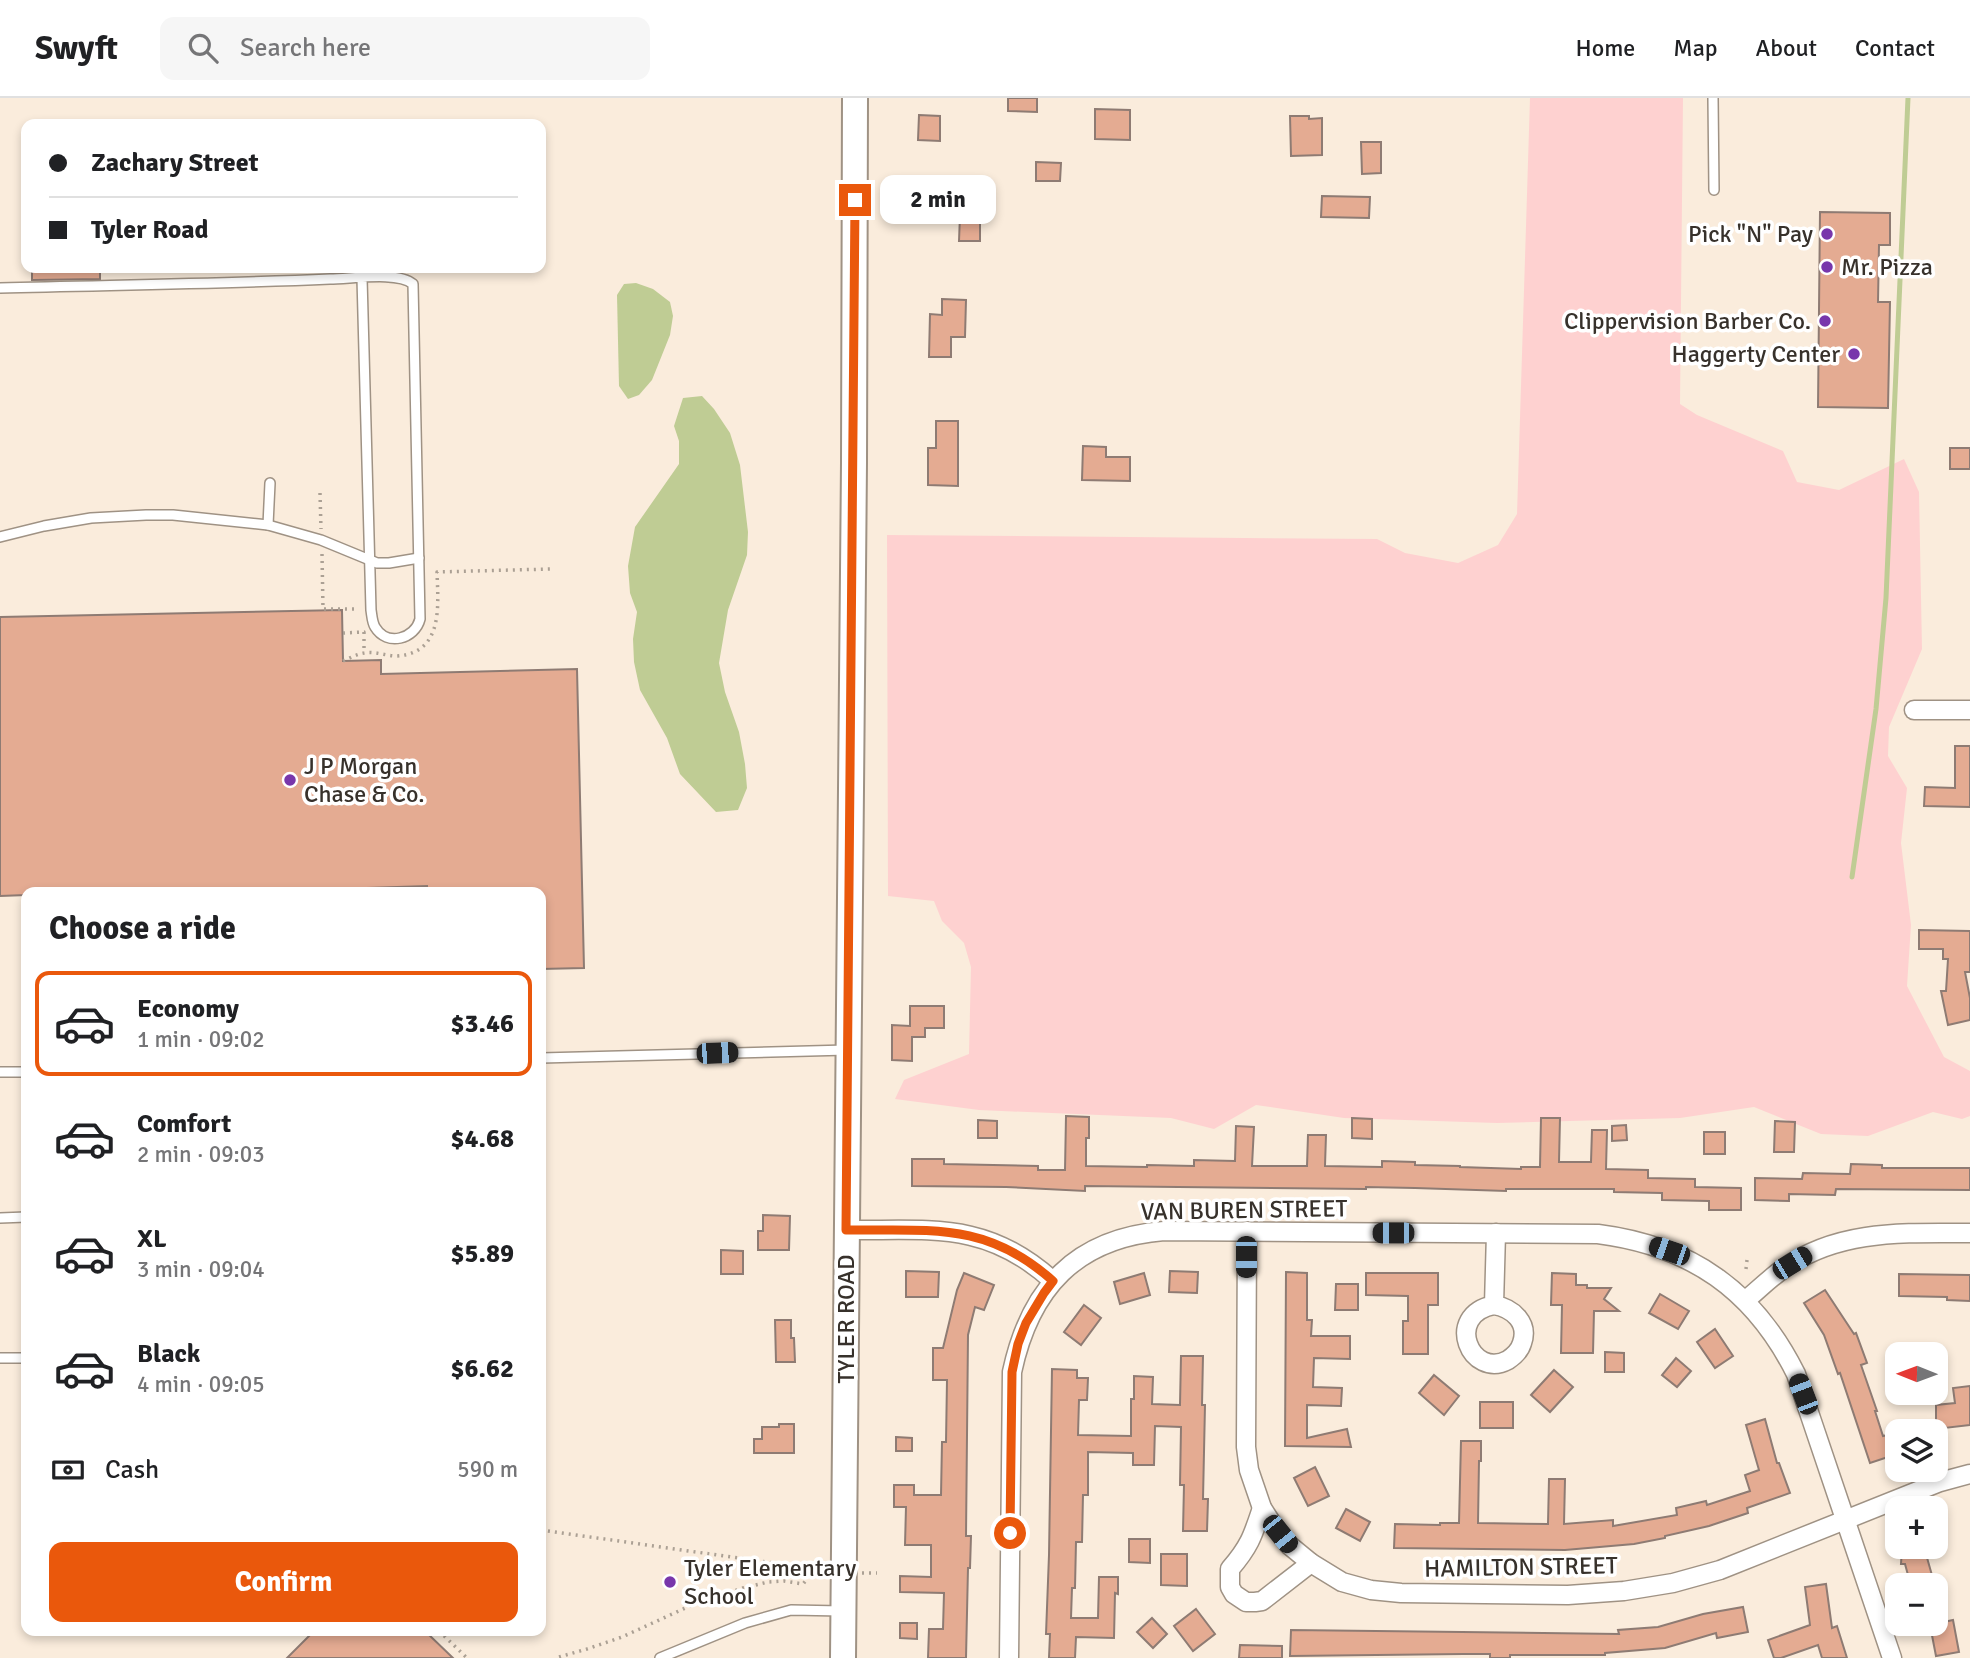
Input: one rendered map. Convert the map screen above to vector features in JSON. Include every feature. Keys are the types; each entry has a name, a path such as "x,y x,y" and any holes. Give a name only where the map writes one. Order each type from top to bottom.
{"street":[{"name":"TYLER ROAD","path":"843,1658 855,98"},
{"path":"1914,710 1970,710"},
{"path":"846,1230 952,1232 974,1236 1017,1253 1053,1281"},
{"name":"VAN BUREN STREET","path":"1009,1658 1012,1372 1018,1344 1026,1323 1044,1293 1067,1267 1107,1243 1129,1236 1164,1231 1598,1234 1642,1242 1701,1266 1746,1300 1775,1337 1796,1374 1892,1658"},
{"name":"HAMILTON STREET","path":"1247,1231 1246,1447 1249,1470 1262,1508 1289,1545 1311,1563 1342,1582 1370,1590 1401,1593 1592,1594 1673,1583 1720,1570 1940,1482 1970,1474"},
{"path":"1494,1305 1496,1233"},
{"path":"1746,1300 1783,1269 1809,1253 1838,1241 1874,1234 1970,1233"},
{"path":"1262,1508 1251,1541 1230,1569 1230,1587 1234,1594 1246,1602 1262,1601 1311,1563"}],"lane":[{"path":"1713,98 1714,190"},
{"path":"0,288 394,277 413,284 420,612 419,625 407,636 397,639 380,633 373,622 362,278"},
{"path":"268,525 270,483"},
{"path":"0,537 68,522 146,514 268,525 321,540 377,563 389,564 419,558"},
{"path":"546,1058 848,1050"},
{"path":"0,1072 21,1072"},
{"path":"0,1217 21,1217"},
{"path":"0,1358 21,1358"},
{"path":"660,1658 745,1623 779,1614 791,1611 844,1611"}],"path":[{"path":"320,493 321,529"},
{"path":"322,553 323,610 361,609"},
{"path":"343,661 365,653 388,656 408,654 423,645 436,628 437,572 550,569"},
{"path":"362,622 365,653"},
{"path":"343,633 364,632"},
{"path":"1746,1269 1747,1260"},
{"path":"546,1531 815,1569 877,1573"},
{"path":"559,1657 622,1637 694,1604 743,1588 768,1582 803,1584 815,1569"},
{"path":"444,1636 467,1658"}],"shaded area":[{"path":"1530,98 1683,98 1680,404 1697,415 1783,451 1797,482 1839,490 1904,459 1919,492 1922,649 1889,727 1888,756 1907,788 1901,843 1911,925 1907,986 1944,1057 1970,1071 1970,1116 1962,1119 1933,1112 1868,1136 1821,1134 1754,1107 1680,1118 1497,1123 1344,1118 1256,1105 1214,1129 1171,1118 979,1110 895,1099 904,1080 969,1054 971,967 964,943 942,921 934,901 888,896 887,535 1377,539 1405,553 1458,563 1498,545 1517,514"},
{"path":"636,283 653,289 670,302 673,316 670,335 652,380 639,395 628,399 619,386 617,295 624,284"},
{"path":"702,396 730,433 740,465 748,532 747,555 728,610 719,663 725,692 739,732 747,788 738,810 716,812 680,774 667,738 640,690 634,662 633,639 637,612 630,593 628,566 635,527 679,464 679,441 674,426 683,398"}],"building":[{"path":"1008,98 1037,98 1037,112 1008,111"},
{"path":"1095,109 1130,110 1130,140 1095,139"},
{"path":"919,115 940,116 940,141 918,140"},
{"path":"1290,116 1322,118 1322,155 1291,156"},
{"path":"1361,142 1381,142 1381,173 1362,174"},
{"path":"1036,162 1061,163 1060,181 1036,181"},
{"path":"927,191 953,192 953,222 927,221"},
{"path":"1322,196 1370,197 1369,218 1321,217"},
{"name":"Haggerty Center","path":"1820,212 1890,213 1890,245 1879,245 1878,302 1890,302 1888,408 1818,407"},
{"path":"960,215 980,215 980,241 959,241"},
{"path":"32,273 100,273 100,279 32,280"},
{"path":"942,299 966,300 965,337 951,337 951,357 929,357 930,314 942,315"},
{"path":"936,421 958,421 958,486 928,485 928,448 936,448"},
{"path":"1083,446 1106,447 1106,457 1130,457 1130,481 1082,480"},
{"path":"1950,448 1970,448 1970,469 1950,469"},
{"name":"J P Morgan Chase & Co.","path":"342,610 343,661 381,660 381,674 577,669 584,968 546,969 546,887 21,887 21,895 0,896 0,617"},
{"path":"1955,746 1970,746 1970,807 1924,806 1925,787 1955,788"},
{"path":"1919,930 1970,931 1970,972 1965,972 1970,998 1970,1020 1948,1025 1941,991 1946,991 1948,959 1943,959 1943,949 1919,949"},
{"path":"910,1006 944,1006 944,1028 925,1028 925,1037 912,1037 912,1061 892,1060 892,1025 910,1026"},
{"path":"1066,1116 1089,1117 1086,1166 1194,1166 1194,1160 1235,1161 1236,1126 1254,1127 1252,1166 1307,1166 1308,1135 1326,1135 1325,1166 1382,1167 1382,1161 1521,1169 1540,1167 1541,1118 1560,1118 1559,1162 1591,1162 1592,1130 1607,1130 1606,1169 1648,1170 1648,1178 1695,1179 1695,1187 1741,1188 1741,1210 1709,1210 1709,1201 1662,1200 1662,1193 1614,1192 1614,1189 1506,1191 1366,1187 1085,1186 1085,1191 912,1186 912,1159 944,1159 944,1164 1038,1166 1038,1170 1065,1170"},
{"path":"1352,1118 1372,1119 1372,1139 1352,1138"},
{"path":"978,1120 997,1121 997,1138 978,1138"},
{"path":"1775,1121 1795,1122 1794,1152 1774,1152"},
{"path":"1626,1125 1627,1140 1612,1141 1612,1126"},
{"path":"1704,1132 1725,1132 1725,1154 1704,1154"},
{"path":"1851,1164 1882,1165 1882,1168 1970,1168 1970,1190 1836,1189 1835,1195 1789,1194 1789,1201 1755,1200 1755,1178 1802,1179 1803,1173 1850,1174"},
{"path":"763,1215 790,1216 789,1250 758,1250 758,1231 763,1231"},
{"path":"721,1250 743,1251 743,1274 721,1274"},
{"path":"906,1271 939,1272 938,1297 906,1297"},
{"path":"1170,1271 1198,1272 1197,1293 1169,1292"},
{"path":"1286,1272 1307,1273 1307,1320 1312,1320 1311,1336 1350,1336 1350,1359 1314,1358 1313,1387 1342,1388 1341,1406 1307,1405 1307,1438 1347,1429 1351,1447 1285,1446"},
{"path":"964,1273 994,1285 984,1310 975,1307 968,1335 966,1536 971,1536 966,1658 928,1658 929,1629 943,1629 944,1593 900,1592 900,1576 931,1577 931,1545 905,1545 906,1507 894,1507 894,1485 914,1485 914,1495 941,1495 942,1442 946,1442 947,1380 933,1380 933,1348 943,1348 957,1290"},
{"path":"1144,1273 1150,1295 1120,1304 1114,1282"},
{"path":"1366,1273 1438,1273 1438,1305 1428,1305 1428,1354 1403,1354 1403,1321 1408,1321 1408,1296 1366,1295"},
{"path":"1552,1273 1576,1274 1576,1285 1587,1285 1587,1288 1611,1288 1604,1299 1619,1311 1594,1311 1593,1353 1561,1353 1562,1305 1551,1305"},
{"path":"1899,1274 1970,1275 1970,1301 1947,1300 1947,1297 1899,1296"},
{"path":"1336,1284 1358,1284 1358,1310 1335,1310"},
{"path":"1825,1290 1854,1334 1856,1333 1867,1363 1861,1365 1885,1436 1885,1458 1870,1463 1840,1373 1838,1374 1824,1335 1804,1303"},
{"path":"1660,1294 1689,1311 1678,1329 1649,1313"},
{"path":"1084,1305 1101,1318 1081,1345 1064,1332"},
{"path":"775,1320 791,1320 795,1362 776,1362"},
{"path":"1715,1329 1733,1356 1715,1368 1697,1342"},
{"path":"1605,1352 1624,1353 1624,1372 1605,1372"},
{"path":"1181,1356 1203,1356 1203,1499 1208,1499 1207,1531 1183,1531 1184,1485 1180,1485 1181,1427 1155,1426 1154,1465 1133,1465 1133,1453 1088,1452 1088,1495 1083,1495 1082,1542 1076,1542 1071,1618 1098,1618 1099,1577 1118,1577 1114,1638 1076,1637 1075,1658 1049,1658 1050,1634 1046,1634 1052,1369 1077,1370 1077,1378 1088,1378 1087,1400 1079,1400 1078,1435 1131,1436 1134,1376 1153,1377 1152,1404 1180,1405"},
{"path":"1676,1358 1691,1371 1677,1387 1662,1375"},
{"path":"1554,1370 1573,1387 1550,1412 1531,1395"},
{"path":"1434,1375 1459,1396 1444,1415 1419,1393"},
{"path":"1970,1386 1970,1425 1948,1428 1948,1419 1936,1419 1936,1405 1955,1403 1953,1388"},
{"path":"1480,1402 1513,1402 1513,1428 1480,1428"},
{"path":"1765,1419 1777,1463 1790,1493 1747,1508 1748,1513 1665,1538 1634,1544 1565,1550 1394,1548 1395,1524 1459,1523 1461,1441 1481,1441 1478,1523 1548,1524 1549,1479 1565,1479 1564,1524 1613,1520 1613,1526 1677,1515 1676,1508 1706,1501 1707,1505 1750,1491 1745,1475 1759,1470 1746,1425"},
{"path":"779,1424 794,1424 794,1453 754,1453 754,1439 762,1439 762,1427 779,1427"},
{"path":"896,1437 912,1438 912,1451 896,1451"},
{"path":"1315,1467 1329,1496 1308,1506 1294,1478"},
{"path":"1346,1509 1370,1522 1360,1541 1336,1528"},
{"path":"1129,1539 1150,1539 1150,1563 1129,1562"},
{"path":"1161,1554 1187,1554 1187,1586 1161,1585"},
{"path":"1901,1559 1927,1559 1931,1573 1907,1573 1905,1564 1901,1564"},
{"path":"1826,1584 1832,1628 1837,1626 1847,1658 1822,1658 1818,1645 1774,1658 1768,1640 1810,1625 1805,1587"},
{"path":"1743,1607 1748,1632 1717,1638 1716,1633 1665,1648 1605,1655 1510,1655 1510,1658 1490,1658 1490,1654 1290,1656 1291,1630 1619,1634 1618,1630 1658,1627 1703,1614"},
{"path":"1196,1609 1215,1634 1193,1651 1174,1626"},
{"path":"1152,1618 1167,1634 1153,1648 1137,1632"},
{"path":"1953,1620 1959,1652 1936,1656 1932,1636 1948,1636 1948,1621"},
{"path":"900,1623 917,1623 917,1639 900,1638"},
{"path":"309,1636 430,1636 453,1658 287,1658"},
{"path":"1240,1645 1282,1646 1282,1658 1239,1658"}],"waterway":[{"path":"1852,877 1876,709 1886,598 1908,98"}],"place":[{"name":"Pick \"N\" Pay","path":"1827,234"},
{"name":"Mr. Pizza","path":"1827,267"},
{"name":"Clippervision Barber Co.","path":"1825,321"},
{"name":"Haggerty Center","path":"1854,354"},
{"name":"J P Morgan Chase & Co.","path":"290,780"},
{"name":"Tyler Elementary School","path":"670,1582"}],"route":[{"path":"855,200 846,1230 952,1232 974,1236 1017,1253 1053,1281 1026,1323 1012,1372 1010,1533"}]}
